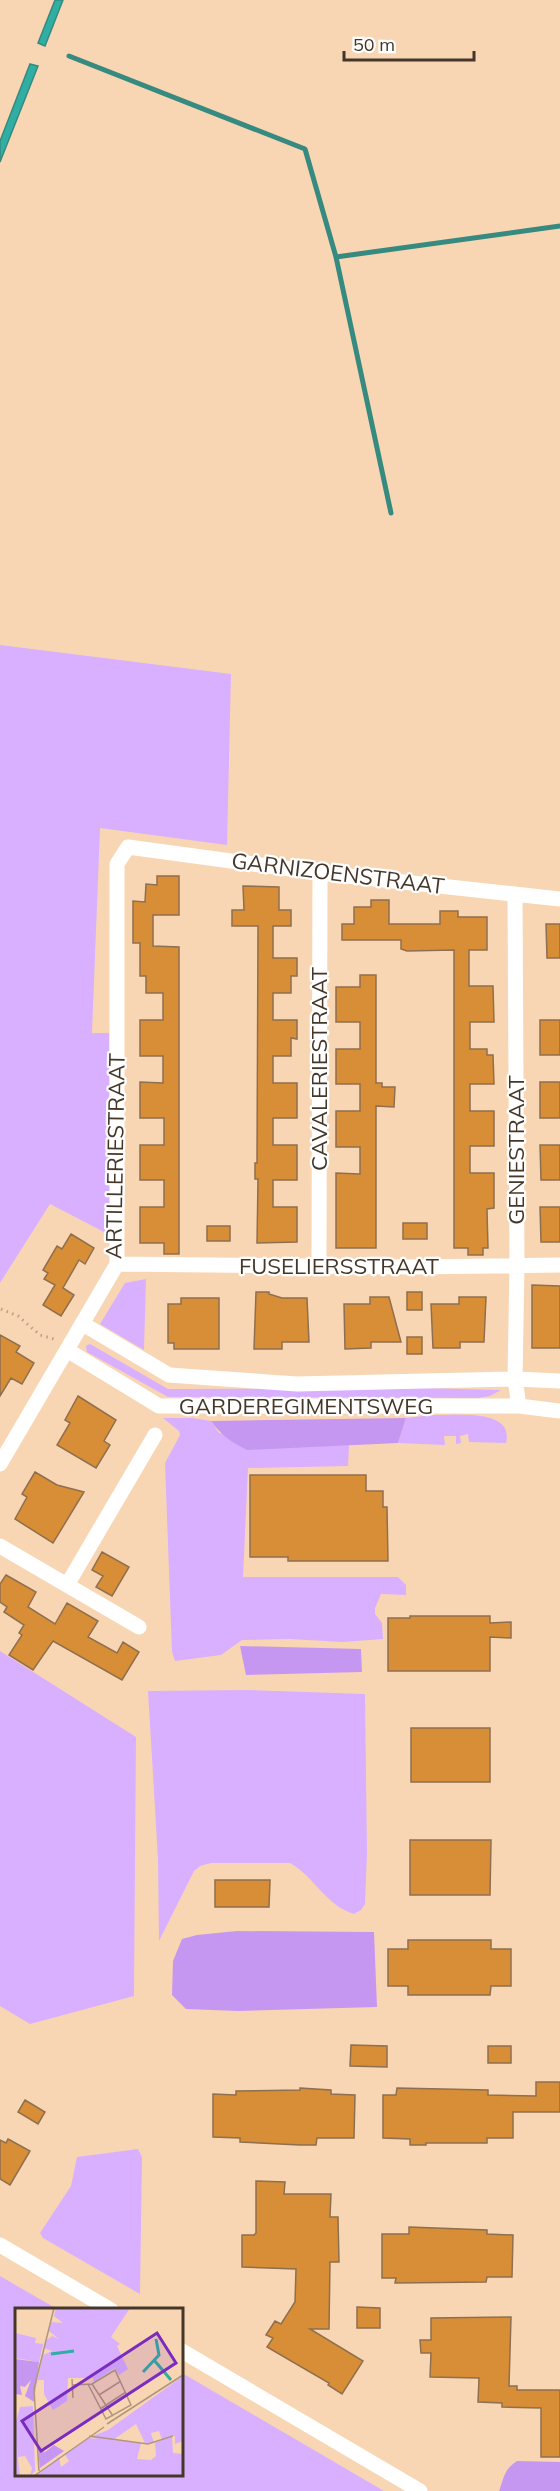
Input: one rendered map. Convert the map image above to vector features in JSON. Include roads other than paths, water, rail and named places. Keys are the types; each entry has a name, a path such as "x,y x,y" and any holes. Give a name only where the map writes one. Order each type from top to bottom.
{"street":[{"name":"GARNIZOENSTRAAT","path":"121,855 128,847 145,848 320,873 560,899"},
{"name":"ARTILLERIESTRAAT","path":"0,1464 117,1264 116,908 117,864 121,855"},
{"name":"CAVALERIESTRAAT","path":"319,1266 320,873"},
{"name":"GENIESTRAAT","path":"515,894 517,1265 515,1379 519,1406"},
{"name":"FUSELIERSSTRAAT","path":"117,1264 560,1265"},
{"name":"GARDEREGIMENTSWEG","path":"83,1324 169,1375 297,1384 515,1379 560,1381"},
{"name":"GARDEREGIMENTSWEG","path":"71,1344 159,1406 519,1406 560,1411"},
{"path":"67,1585 155,1435"},
{"path":"0,1546 139,1627"},
{"path":"0,2245 108,2308"},
{"path":"183,2352 420,2491"}],"water":[{"path":"55,0 63,0 45,46 38,43"},
{"path":"30,64 38,66 0,162 0,141"}],"waterway":[{"path":"69,56 305,149 336,257 391,513"},
{"path":"336,257 560,226"}]}
